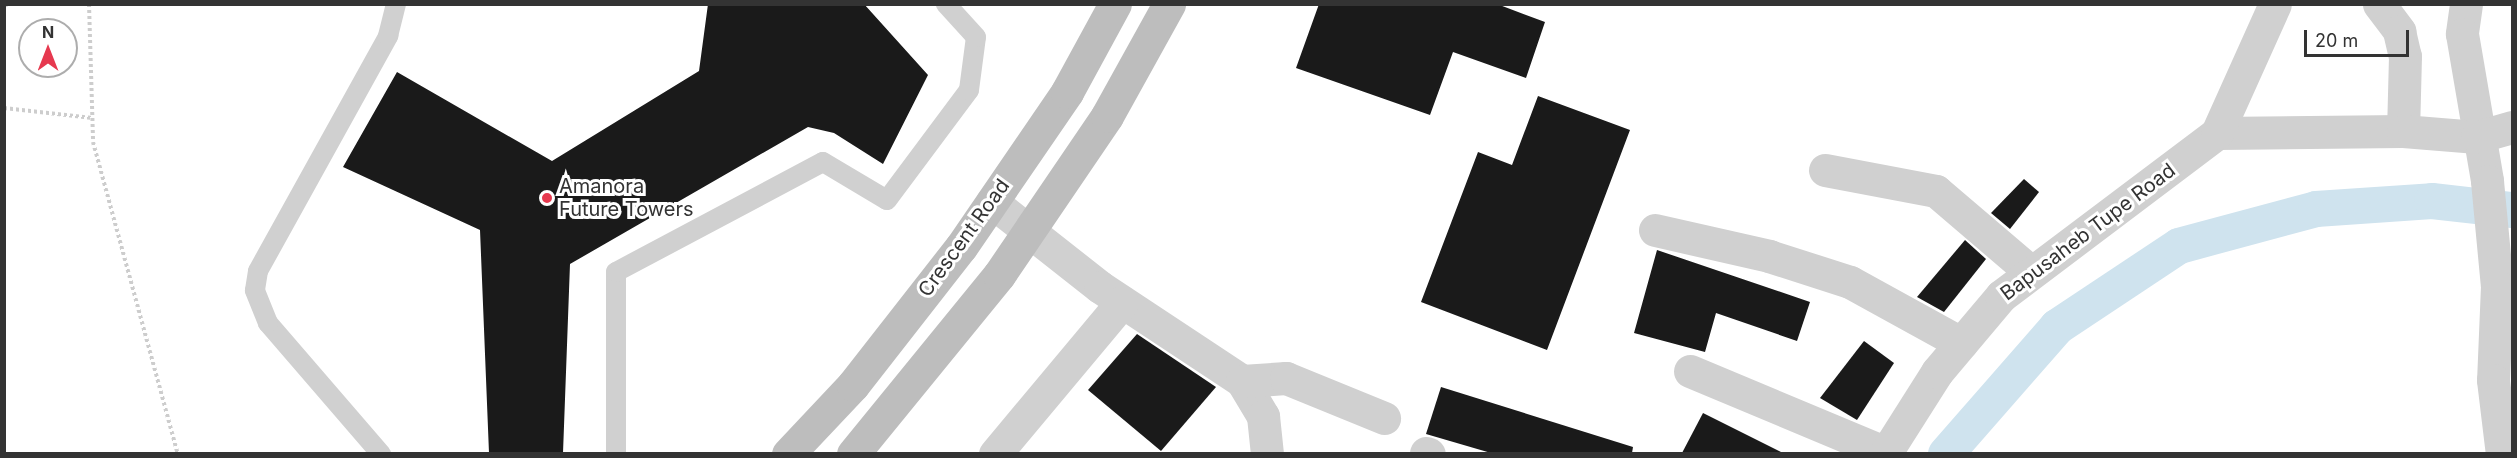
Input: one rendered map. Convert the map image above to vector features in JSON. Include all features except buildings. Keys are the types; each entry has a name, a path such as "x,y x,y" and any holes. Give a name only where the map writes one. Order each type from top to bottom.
{"main road":[{"name":"Crescent Road","path":"788,453 853,384 992,202 1067,92 1115,4"},
{"path":"853,453 889,415 1030,230 1107,116 1169,4"}],"street":[{"name":"Bapusaheb Tupe Road","path":"1885,453 1961,343 2001,296 2217,133 2275,4"},
{"path":"2379,4 2399,31 2405,56 2403,131"},
{"path":"2466,4 2462,34 2476,137 2487,181 2493,237 2505,287 2503,332 2493,380 2502,453"},
{"path":"2217,133 2403,131 2476,137 2512,127"},
{"path":"1826,170 1936,192 2031,272"},
{"path":"992,202 1122,302 1242,381 1263,416 1267,453"},
{"path":"1655,230 1769,256 1850,282 1961,343"},
{"path":"994,453 1122,302"},
{"path":"1690,371 1885,453"},
{"path":"1242,381 1286,378 1384,418"}],"lane":[{"path":"381,453 268,323 255,290 258,271 388,36 396,4"},
{"path":"616,453 616,272 823,162 887,200 969,90 976,37 946,4"}],"path":[{"path":"89,4 93,142 178,453"},
{"path":"4,108 92,118"}],"waterway":[{"path":"1946,454 2057,327 2179,246 2316,209 2432,201 2512,210"}],"place":[{"name":"Amanora Future Towers","path":"547,198"}]}
